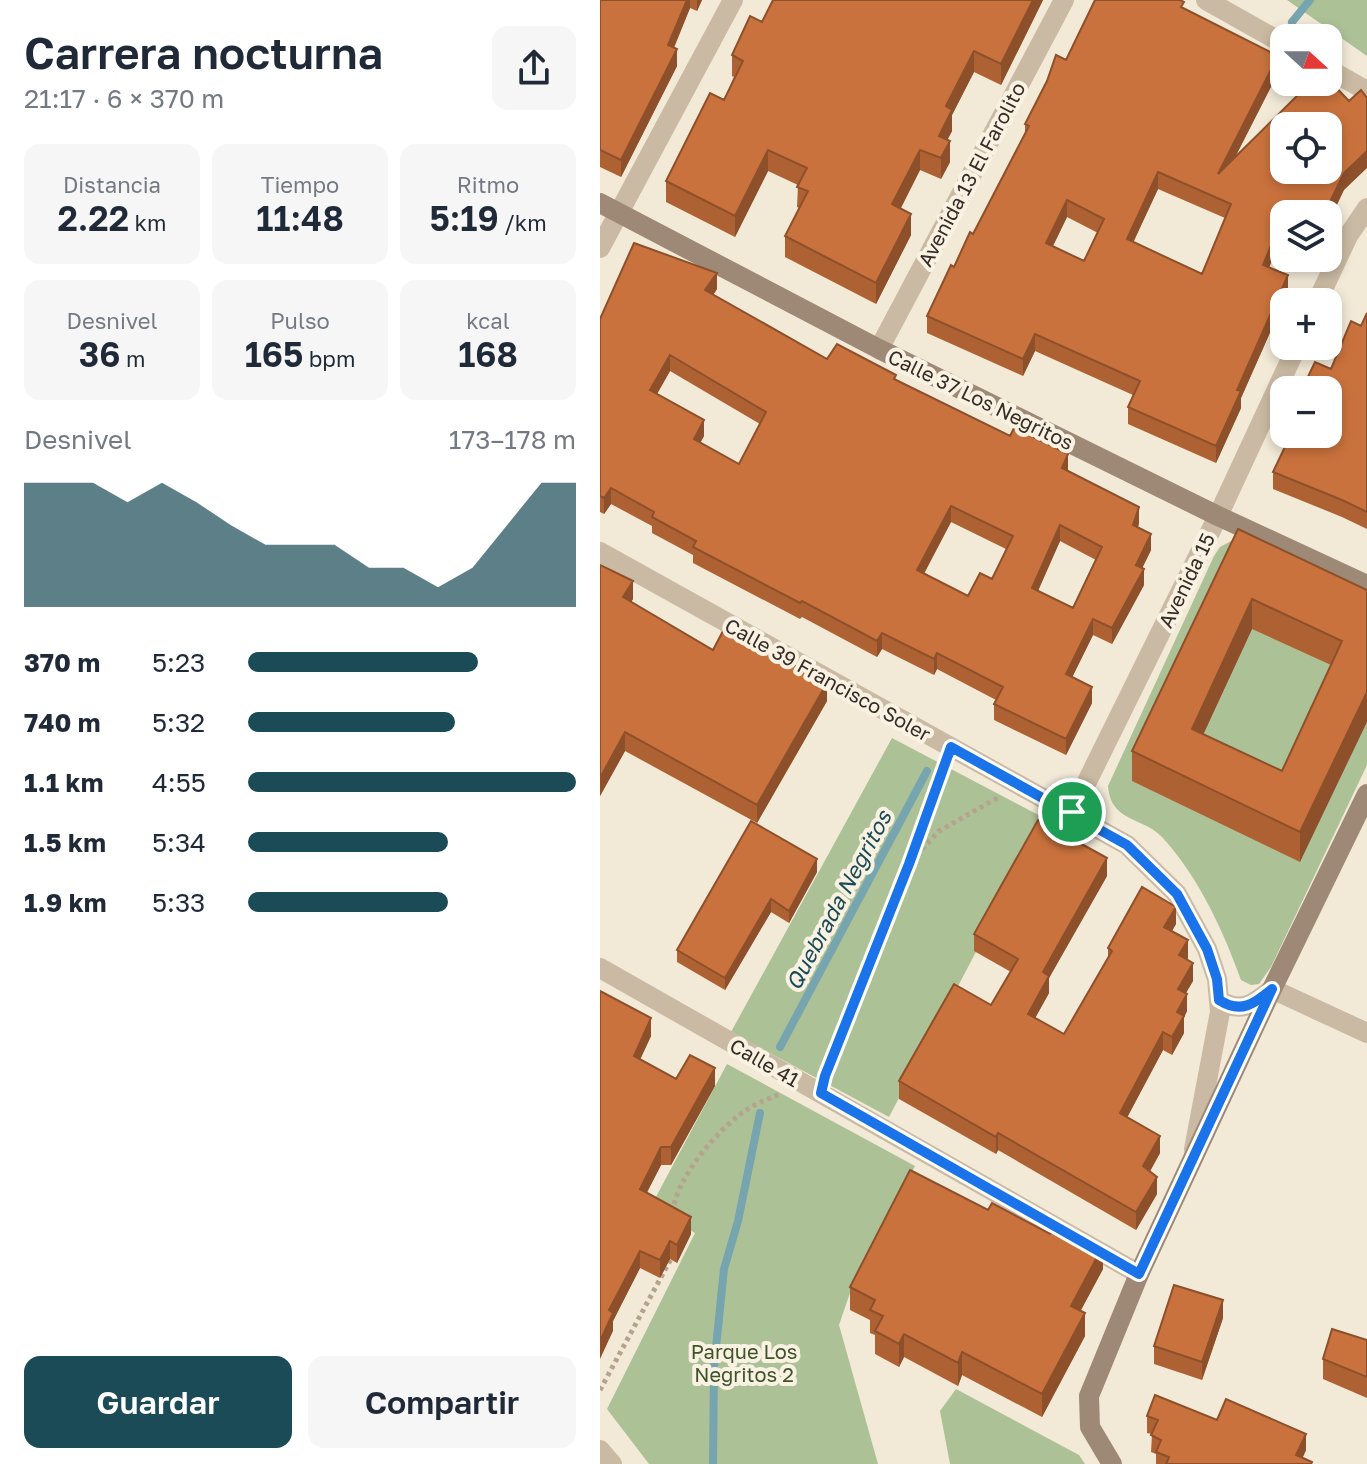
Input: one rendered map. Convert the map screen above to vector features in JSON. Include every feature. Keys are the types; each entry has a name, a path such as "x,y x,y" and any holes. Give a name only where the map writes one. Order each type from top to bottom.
{"street":[{"path":"600,248 733,0"},
{"name":"Avenida 13 El Farolito","path":"879,349 1064,0"},
{"path":"1206,0 1270,36"},
{"path":"1342,77 1367,91"},
{"name":"Calle 37 Los Negritos","path":"600,203 879,349 1218,516 1367,585"},
{"path":"1324,288 1348,236 1367,208"},
{"name":"Avenida 15","path":"1072,812 1218,516 1290,360"},
{"name":"Calle 39 Francisco Soler","path":"600,552 1072,812 1127,845 1177,894 1207,949 1217,979 1220,1012 1191,1164"},
{"path":"1112,1464 1090,1427 1089,1396 1139,1274 1272,989 1362,817 1367,794"},
{"name":"Calle 41","path":"600,968 1139,1274"},
{"path":"1219,1000 1239,1008 1252,1005 1272,989"},
{"path":"1272,989 1367,1033"},
{"path":"600,1450 612,1464"}],"path":[{"path":"674,1219 673,1208 694,1163 730,1123 750,1107 812,1088 825,1076 909,864 951,747"},
{"path":"909,864 939,831 1021,784"},
{"path":"600,1390 680,1243"}],"green space":[{"path":"1287,0 1367,0 1367,56 1342,38 1342,24 1321,24"},
{"path":"1233,540 1367,599 1367,765 1271,967 1259,984 1251,985 1241,980 1218,924 1188,870 1155,831 1115,807 1108,786 1214,556 1220,547"},
{"path":"892,738 1046,819 889,1117 731,1032"},
{"name":"Parque Los Negritos 2","path":"727,1064 915,1166 851,1290 839,1325 878,1464 649,1464 607,1409 695,1233 650,1208"},
{"path":"956,1389 1079,1455 1085,1464 950,1464 940,1411"}],"building":[{"path":"600,0 687,0 668,45 677,49 621,160 600,150"},
{"path":"773,0 1033,0 1001,64 974,51 946,106 952,110 939,136 950,141 941,158 920,150 892,204 911,214 876,283 785,236 808,191 797,187 807,168 768,150 735,216 666,181 710,93 724,100 743,61 732,55 750,16 762,22"},
{"path":"1095,0 1180,0 1184,2 1181,7 1270,52 1270,72 1218,174 1270,123 1270,184 1339,184 1331,200 1270,200 1270,248 1263,265 1270,268 1270,272 1288,275 1282,288 1270,288 1270,316 1216,446 1128,407 1140,381 1035,334 1023,359 927,316 951,265 954,267 970,232 973,234 1029,126 1025,124 1047,81 1056,55 1066,60","holes":["1158,172 1231,204 1202,274 1127,239","1067,200 1104,219 1084,261 1046,243"]},
{"path":"1361,90 1367,98 1367,151 1342,177 1342,112 1281,112 1297,96 1342,94 1349,101"},
{"path":"634,243 717,273 705,290 827,359 837,344 896,375 894,379 1010,436 1014,428 1068,454 1062,468 1139,507 1133,525 1151,534 1136,565 1144,569 1112,628 1093,619 1066,674 1092,687 1066,739 994,704 1003,687 937,653 934,659 882,633 877,641 693,547 696,541 652,517 654,512 611,488 604,498 600,496 600,319","holes":["670,355 766,412 739,464 694,439 704,420 650,390","951,506 1013,536 992,579 980,573 968,596 917,570","1060,525 1102,547 1073,608 1032,588"]},
{"path":"1367,313 1367,512 1273,472 1284,448 1342,448 1342,376 1308,376 1315,362 1331,369 1335,360 1342,360 1342,343 1351,321 1361,326"},
{"path":"1238,529 1367,590 1367,692 1300,832 1132,751","holes":["1252,599 1342,641 1282,771 1192,729"]},
{"path":"600,565 633,581 623,597 713,650 725,627 827,683 757,805 625,732 600,778"},
{"path":"1038,820 1107,858 1043,972 1049,976 1028,1014 1064,1034 1112,951 1108,948 1142,887 1176,907 1164,927 1188,940 1179,955 1193,963 1178,989 1187,994 1177,1012 1184,1016 1172,1037 1163,1032 1120,1113 1160,1136 1143,1166 1157,1177 1136,1212 899,1081 954,984 991,1005 1018,959 974,934"},
{"path":"751,821 817,859 789,911 771,899 725,978 677,950"},
{"path":"600,991 651,1018 634,1056 676,1079 690,1055 715,1068 671,1147 661,1147 640,1189 691,1217 677,1245 670,1241 660,1260 640,1251 609,1310 613,1313 600,1341"},
{"path":"910,1170 988,1210 992,1203 1050,1234 1058,1220 1103,1246 1071,1306 1085,1313 1042,1394 962,1352 958,1363 904,1334 899,1344 875,1331 883,1316 870,1310 875,1300 850,1287"},
{"path":"1174,1285 1223,1300 1202,1362 1154,1346"},
{"path":"1332,1329 1367,1340 1367,1377 1323,1359"},
{"path":"1155,1395 1217,1420 1226,1399 1306,1434 1296,1455 1312,1462 1166,1464 1169,1457 1156,1452 1161,1440 1151,1435 1158,1420 1147,1416"}],"waterway":[{"name":"Quebrada Negritos","path":"1292,22 1310,0"},
{"name":"Quebrada Negritos","path":"780,1047 927,771"},
{"name":"Quebrada Negritos","path":"713,1464 714,1367 724,1269 738,1221 760,1113"}],"route":[{"path":"951,747 1072,812 1127,845 1177,894 1207,949 1217,979 1219,1000 1239,1008 1252,1005 1272,989 1139,1274 821,1093 951,747"}]}
